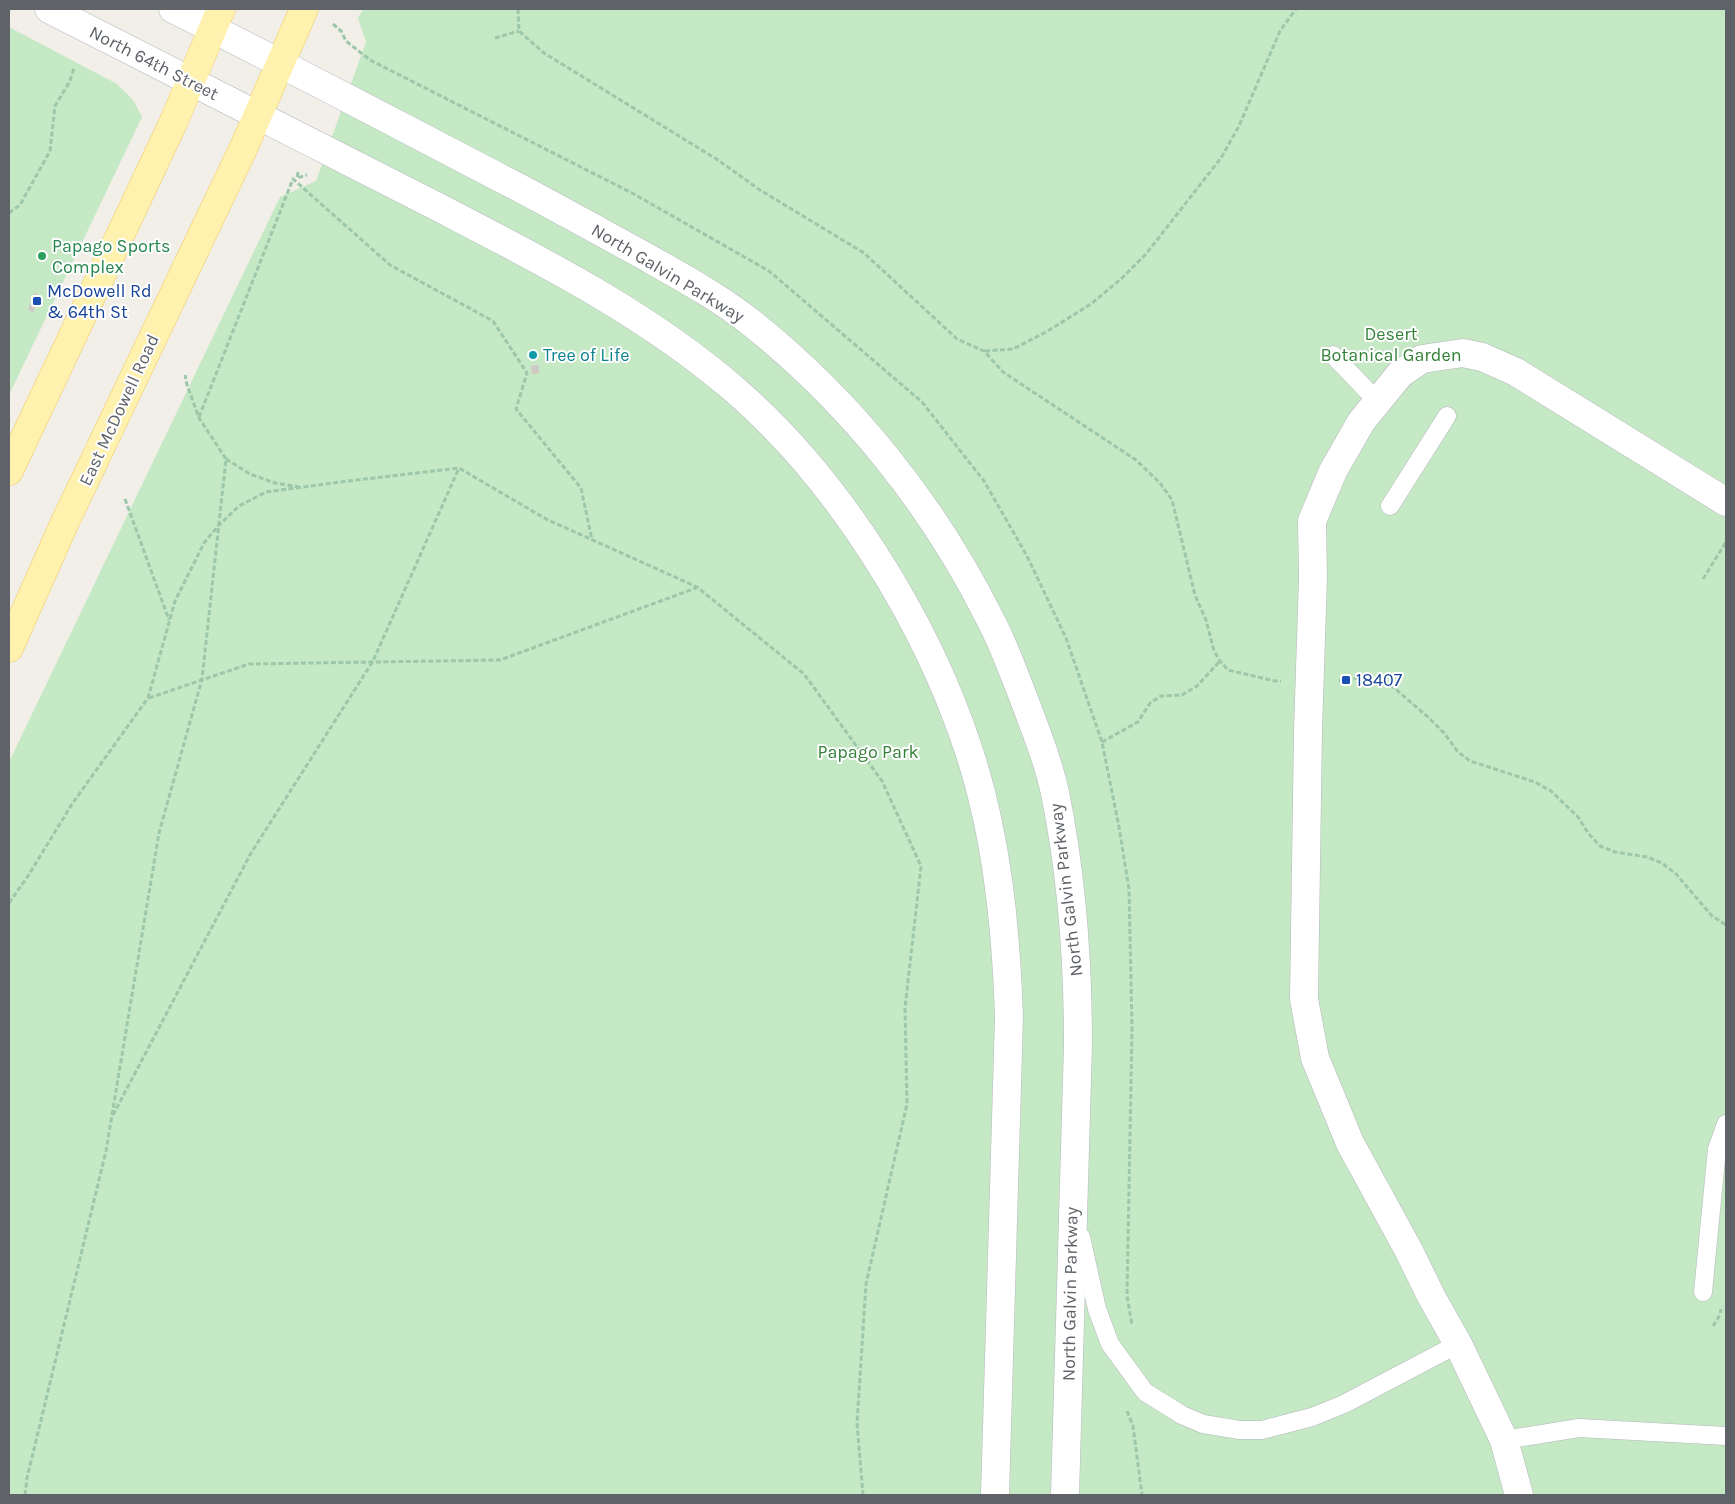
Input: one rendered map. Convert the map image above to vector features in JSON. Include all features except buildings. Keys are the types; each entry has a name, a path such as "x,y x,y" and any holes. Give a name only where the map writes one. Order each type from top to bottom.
{"main road":[{"name":"North 64th Street","path":"49,9 258,116"},
{"path":"173,9 217,19 280,62"},
{"name":"East McDowell Road","path":"9,648 65,522 258,116 304,9"},
{"path":"9,472 191,82 217,19"},
{"name":"North Galvin Parkway","path":"280,62 561,210 715,296 754,325 831,395 896,470 936,524 966,573 992,621 1032,722 1054,789 1066,856 1072,908 1078,984 1078,1044 1065,1495"},
{"path":"258,116 528,254 634,314 685,349 734,389 783,434 848,516 916,627 946,690 969,752 985,811 998,880 1007,954 1010,1016 994,1495"},
{"path":"1519,1495 1504,1440 1458,1344 1431,1296 1410,1251 1350,1143 1315,1058 1304,1000 1308,731 1313,577 1312,520 1333,471 1362,422 1400,374 1422,359 1463,353 1482,357 1516,372 1726,502"}],"lane":[{"path":"1333,355 1377,401"},
{"path":"1390,506 1447,416"},
{"path":"1702,1292 1717,1149 1726,1124"},
{"path":"1073,1200 1097,1309 1110,1344 1145,1392 1182,1415 1203,1424 1240,1430 1262,1430 1312,1417 1344,1404 1458,1344"},
{"path":"1504,1440 1579,1428 1726,1436"}],"path":[{"path":"518,9 519,31 544,53 718,160 760,190 864,253 957,340 984,351 1003,372 1136,460 1160,483 1172,500 1195,595 1206,620 1214,651 1220,661 1228,670 1275,681"},
{"path":"984,351 1013,349 1046,332 1091,304 1122,278 1146,254 1221,158 1239,126 1280,31 1296,9"},
{"path":"333,24 341,31"},
{"path":"495,38 519,31"},
{"path":"9,213 20,205 50,151 54,106 70,80 74,68"},
{"path":"199,418 293,179 390,265 493,321 527,373 516,409 581,488 592,540"},
{"path":"186,375 187,385 199,418 226,460 250,474 275,483 302,487"},
{"path":"25,1495 26,1478 106,1151 159,834 202,679 226,460"},
{"path":"111,1117 251,853 372,661 459,468"},
{"path":"9,903 28,876 72,804 148,698 175,601 204,544 218,526 240,506 266,492 459,468 546,519 697,587 804,674 882,781 921,866 905,1008 907,1104 866,1284 857,1423 863,1495"},
{"path":"125,499 170,621"},
{"path":"1702,579 1726,542"},
{"path":"148,698 249,664 500,660 697,587"},
{"path":"1102,742 1138,722 1150,703 1161,696 1182,695 1196,686 1220,661"},
{"path":"1339,681 1358,678 1370,679 1392,686 1434,723 1458,752 1470,761 1534,782 1551,791 1572,810 1588,834 1600,846 1615,852 1648,857 1662,863 1676,874 1712,916 1726,925"},
{"path":"1125,1406 1133,1426 1142,1495"}],"green space":[{"name":"Papago Park","path":"363,9 1726,9 1726,1495 9,1495 9,762 280,197 316,181 366,42 358,18"},
{"name":"Papago Sports Complex","path":"9,27 117,84 133,100 142,117 9,395"}],"place":[{"name":"Papago Sports Complex","path":"42,256"},
{"name":"McDowell Rd & 64th St","path":"37,301"},
{"name":"Tree of Life","path":"533,355"},
{"name":"18407","path":"1346,680"}],"park label":[{"name":"Desert Botanical Garden","path":"1391,344"}]}
